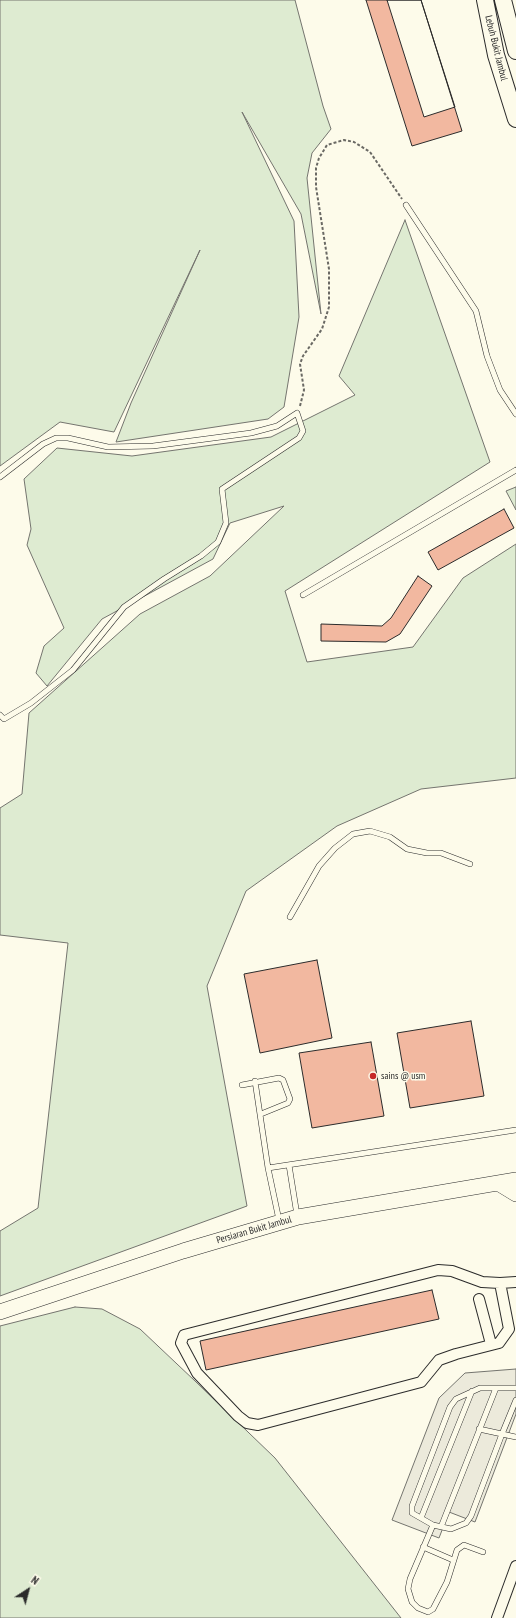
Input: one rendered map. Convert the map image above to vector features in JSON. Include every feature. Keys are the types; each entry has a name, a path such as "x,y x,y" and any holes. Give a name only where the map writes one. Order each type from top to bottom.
{"main road":[{"name":"Lebuh Bukit Jambul","path":"485,0 496,55 516,119"},
{"name":"Lebuh Bukit Jambul","path":"503,0 516,51"}],"street":[{"name":"Persiaran Bukit Jambul","path":"0,1312 183,1251 298,1217 516,1180"},
{"path":"498,1183 516,1194"},
{"path":"500,1283 512,1313 509,1329 499,1343 491,1344 439,1360 421,1382 258,1425 247,1423 238,1416 197,1373 181,1343 184,1336 438,1270 452,1271 482,1282 516,1282"},
{"path":"479,1299 491,1344"},
{"path":"497,1618 516,1566"}],"lane":[{"path":"406,205 476,311 487,356 500,390 516,414"},
{"path":"0,477 43,444 56,438 68,438 108,447 153,446 251,433 277,426 297,413 304,431 299,438 222,489 226,523 218,542 201,556 164,579 124,607 74,670 31,703 4,719 0,715"},
{"path":"303,595 516,470"},
{"path":"290,917 319,866 335,848 353,834 370,831 390,837 407,849 427,853 441,853 470,864"},
{"path":"242,1085 255,1081 279,1078 284,1080 290,1099 288,1103 261,1114"},
{"path":"255,1081 268,1168 280,1222"},
{"path":"268,1168 516,1130"},
{"path":"289,1165 298,1217"},
{"path":"516,1388 480,1388 456,1399 450,1407 412,1506 412,1513 432,1525 441,1527 451,1529 466,1524 471,1516 516,1400"},
{"path":"441,1527 496,1388"},
{"path":"421,1518 472,1391"},
{"path":"479,1429 516,1437"},
{"path":"432,1525 408,1589 412,1602 425,1612 431,1611 447,1582 457,1550 464,1545 482,1552"},
{"path":"423,1547 453,1560"}],"path":[{"path":"297,413 304,390 300,364 303,356 322,329 329,307 329,269 316,186 316,168 319,158 327,145 344,140 354,142 370,152 406,205"}],"green space":[{"path":"0,0 295,0 323,106 331,129 312,153 307,178 321,314 301,214 242,112 294,221 299,317 284,407 268,419 116,442 131,403 200,250 114,432 60,422 0,466"},
{"path":"405,220 490,462 285,591 307,662 413,647 463,578 516,544 516,778 421,789 337,826 246,891 207,986 247,1206 0,1296 0,1231 38,1208 68,943 0,935 0,808 22,794 29,713 140,614 210,576 284,506 230,523 213,559 102,619 47,686 36,673 44,646 64,628 27,545 31,529 24,479 57,448 132,456 271,437 355,395 339,376"},
{"path":"516,487 516,510 506,491"},
{"path":"75,1307 102,1309 140,1329 195,1381 275,1458 401,1618 0,1618 0,1326"}],"shaded area":[{"path":"516,1369 516,1414 475,1522 449,1512 439,1538 392,1520 439,1398 465,1373"}],"building":[{"path":"366,0 421,0 462,131 412,146"},
{"path":"387,0 421,0 455,107 424,117"},
{"path":"504,509 514,528 438,570 428,552"},
{"path":"418,576 432,586 400,634 386,642 321,641 321,624 382,626 391,618"},
{"path":"317,960 332,1038 260,1053 244,974"},
{"path":"471,1021 484,1096 410,1108 397,1033"},
{"path":"371,1042 384,1116 312,1128 299,1053"},
{"path":"432,1290 439,1319 206,1370 200,1341"}],"place":[{"name":"sains @ usm","path":"373,1076"}]}
